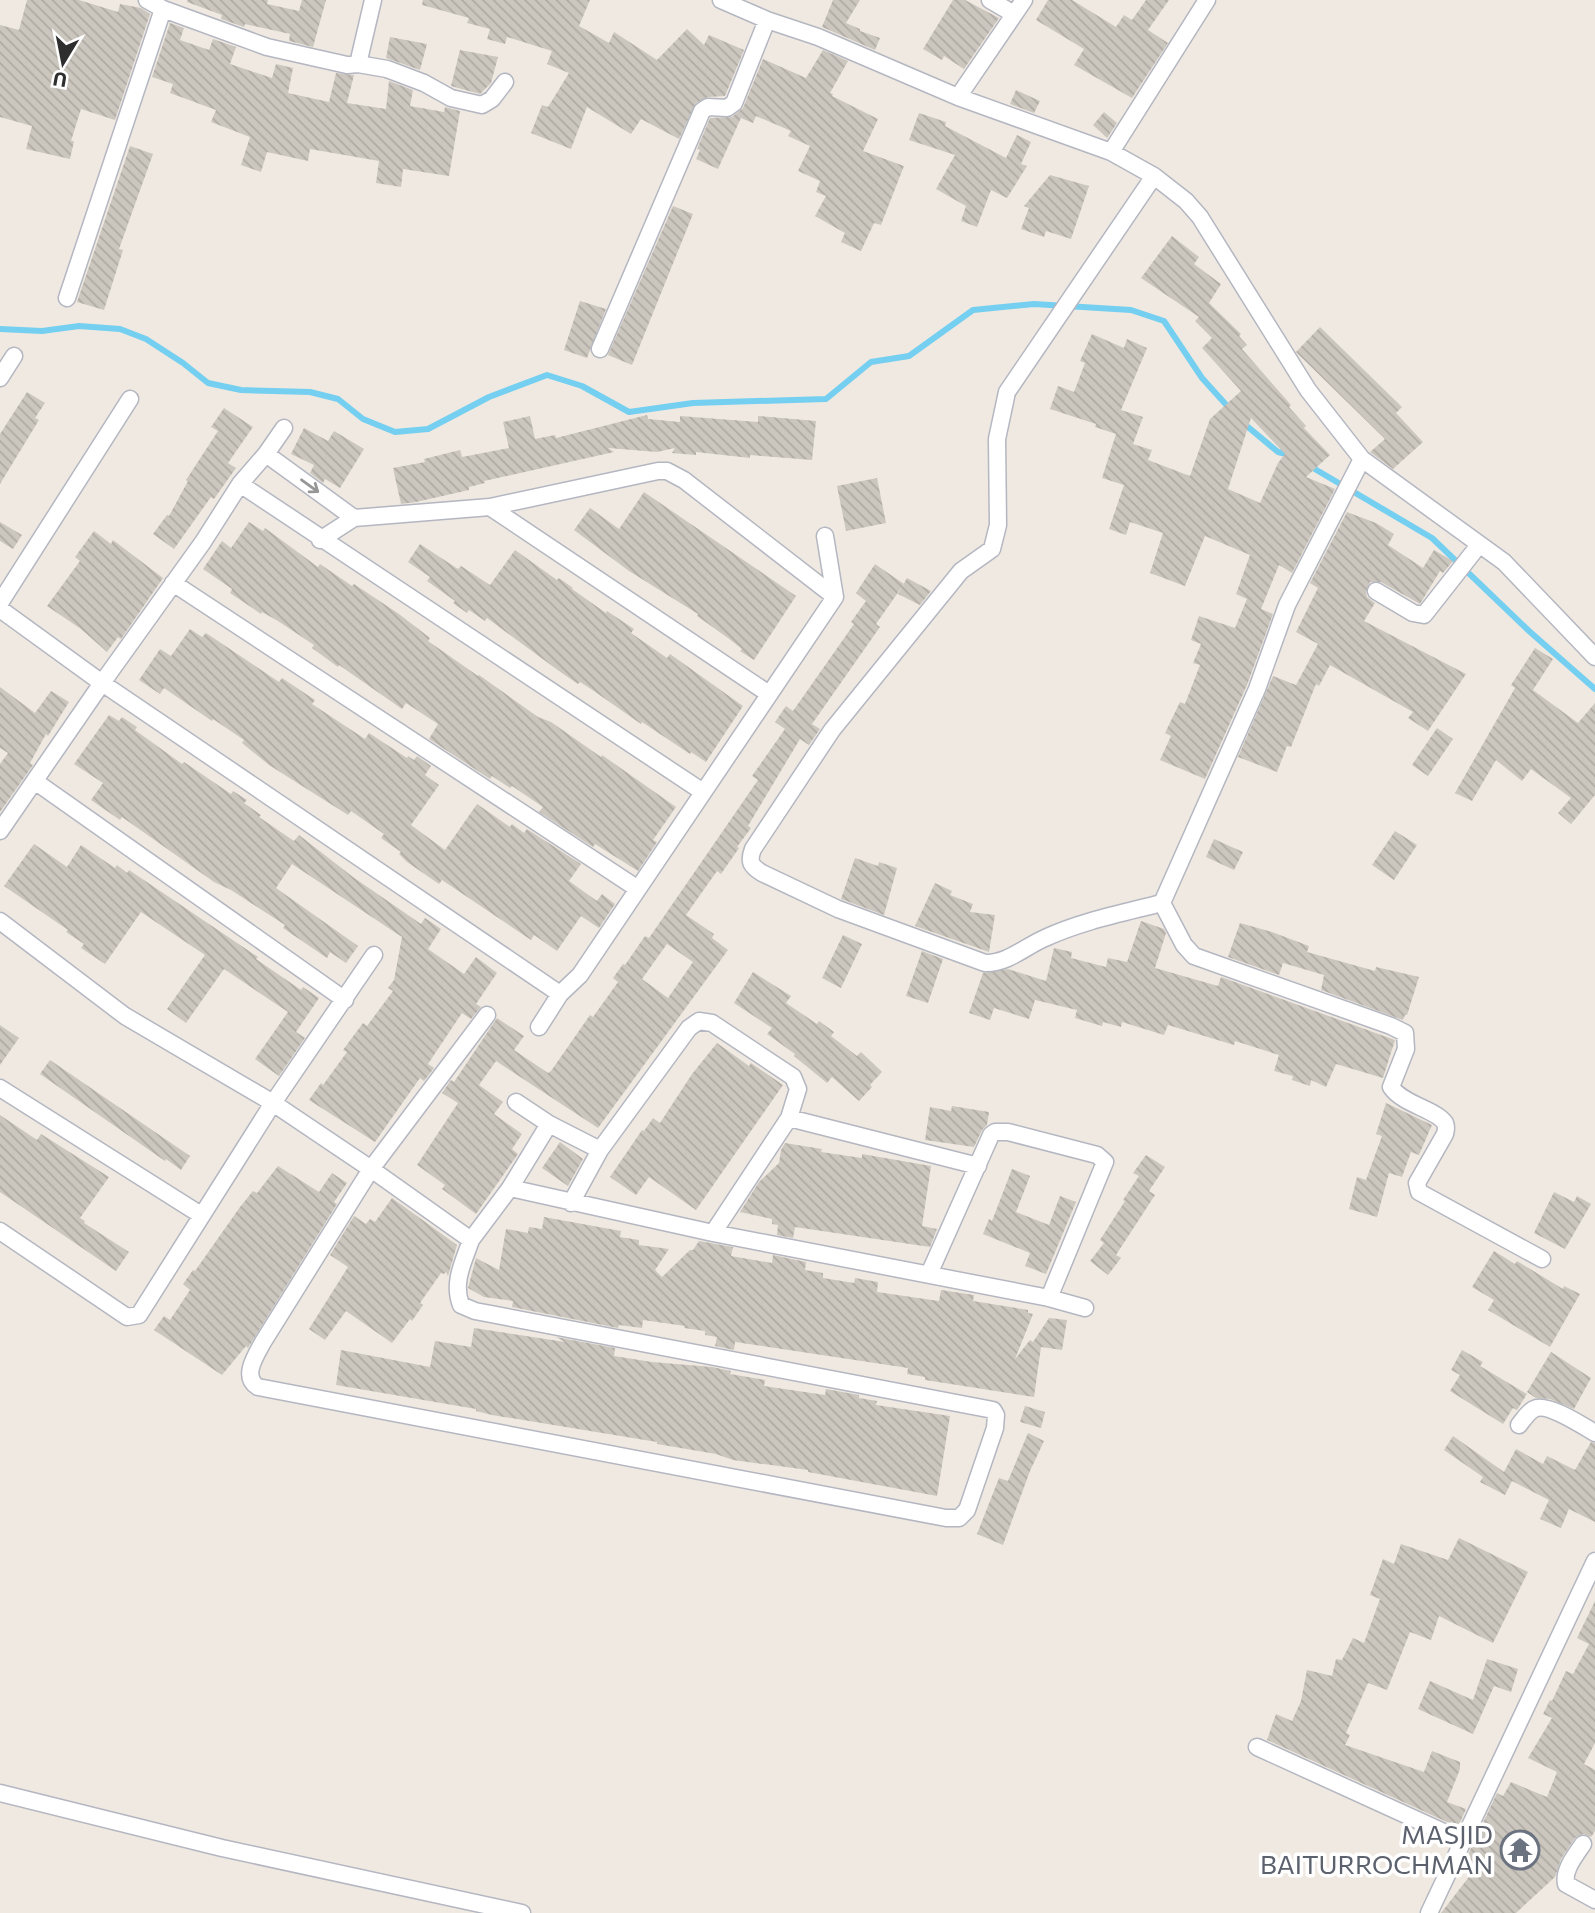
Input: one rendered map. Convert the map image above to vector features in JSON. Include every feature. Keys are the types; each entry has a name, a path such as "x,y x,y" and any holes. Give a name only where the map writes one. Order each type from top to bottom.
{"street":[{"path":"147,0 163,9 267,47 340,63 387,69 424,83 451,98 482,105 492,99 505,82"},
{"path":"358,64 373,0"},
{"path":"723,0 958,97 1111,152 1154,176 1186,201 1200,217 1308,390 1362,458 1504,562 1595,657"},
{"path":"990,0 1014,14"},
{"path":"958,97 1024,0"},
{"path":"1111,152 1207,0"},
{"path":"68,298 163,9"},
{"path":"600,349 702,111 708,107 731,107 734,103 767,20"},
{"path":"1154,176 1007,392 997,439 998,526 992,549 961,571 832,730 752,849 749,858 751,866 762,873 838,909 985,963 1001,961 1046,937 1094,920 1162,903"},
{"path":"0,378 15,356"},
{"path":"0,603 130,399"},
{"path":"0,831 240,484 284,428"},
{"path":"266,454 354,518"},
{"path":"1162,903 1257,689 1287,605 1362,458"},
{"path":"320,540 354,518 491,508 667,471 684,480 835,597"},
{"path":"240,484 278,508 320,540 703,792"},
{"path":"491,508 769,694"},
{"path":"539,1027 560,994 580,975 835,597 825,536"},
{"path":"1376,591 1413,613 1424,615 1479,545"},
{"path":"173,583 638,889"},
{"path":"0,609 102,682 560,994"},
{"path":"36,782 345,1000"},
{"path":"1162,903 1184,945 1194,956 1405,1033 1406,1049 1391,1087 1404,1099 1443,1121 1446,1128 1418,1183 1419,1192 1542,1259"},
{"path":"0,921 125,1016 273,1103 471,1240"},
{"path":"0,1231 127,1317 134,1317 143,1310 273,1103 374,955"},
{"path":"486,1015 371,1169 263,1342 252,1362 252,1384 946,1518 959,1518 967,1510 995,1427 996,1415 993,1410 475,1311 461,1305 456,1284 471,1240 510,1188 549,1124"},
{"path":"571,1203 600,1150 689,1028 694,1022 712,1023 793,1077 798,1089 789,1118 713,1233"},
{"path":"0,1088 201,1215"},
{"path":"516,1102 549,1124 600,1150"},
{"path":"789,1118 978,1166"},
{"path":"929,1274 991,1135 1001,1132 1097,1155 1105,1162 1049,1298"},
{"path":"510,1188 713,1233 1049,1298 1084,1308"},
{"path":"1519,1425 1532,1410 1540,1407 1551,1409 1595,1433"},
{"path":"1429,1913 1461,1840 1595,1561"},
{"path":"1256,1747 1461,1840"},
{"path":"0,1793 222,1848 522,1913"},
{"path":"1583,1844 1567,1870 1566,1884 1595,1900"}],"building":[{"path":"27,0 79,0 118,12 120,4 141,8 150,14 115,120 81,109 71,141 74,141 70,159 26,149 32,126 0,117 0,25 19,30"},
{"path":"187,0 268,0 267,4 299,11 302,0 326,0 313,47 289,41 290,34 245,24 244,27 221,19 222,15"},
{"path":"423,0 590,0 579,26 609,43 614,32 657,60 687,29 704,45 709,35 744,50 725,96 708,97 696,103 679,139 641,119 631,134 587,107 571,149 531,133 542,105 548,107 569,73 547,64 552,51 507,37 505,44 487,39 490,29 467,23 469,18 422,5"},
{"path":"833,0 860,0 846,23 880,38 875,50 822,27"},
{"path":"953,0 965,0 999,18 964,69 944,56 942,60 923,49"},
{"path":"1048,0 1072,0 1116,27 1124,15 1132,20 1146,0 1169,0 1148,30 1168,43 1132,98 1074,65 1084,49 1036,20"},
{"path":"170,23 184,28 180,40 209,50 213,39 236,47 230,64 272,78 276,64 293,68 288,93 329,102 336,73 354,75 347,103 386,109 389,81 413,90 410,106 444,112 445,107 460,111 449,176 403,169 401,187 376,183 379,161 310,149 308,161 267,152 261,172 241,165 250,137 211,122 216,110 170,93 173,84 152,77"},
{"path":"390,37 427,44 420,70 386,58"},
{"path":"460,50 498,57 491,83 480,94 451,86"},
{"path":"823,50 848,61 830,93 832,96 878,119 863,151 904,166 881,225 874,223 861,251 841,242 845,233 815,216 826,196 816,192 820,181 798,171 810,146 788,136 791,131 756,116 753,123 741,118 718,169 696,159 700,150 697,149 710,118 732,117 743,108 763,59 806,78"},
{"path":"1016,90 1040,101 1034,113 1010,104"},
{"path":"1104,112 1117,123 1107,138 1093,125"},
{"path":"919,113 946,122 945,126 1006,158 1017,135 1031,142 1021,164 1027,166 1007,198 991,190 977,227 961,221 966,206 936,189 955,155 909,140"},
{"path":"130,146 153,154 119,249 123,250 104,310 77,302"},
{"path":"1050,175 1089,186 1071,239 1046,231 1044,237 1021,229 1029,208 1024,206"},
{"path":"673,206 693,214 632,365 608,355"},
{"path":"1172,236 1199,257 1194,264 1221,284 1209,303 1241,334 1239,336 1247,345 1242,349 1291,405 1289,407 1306,426 1304,428 1330,455 1306,477 1335,489 1292,573 1279,565 1261,609 1273,614 1247,685 1205,779 1160,760 1171,736 1165,733 1180,702 1185,704 1200,665 1193,663 1201,644 1191,640 1199,616 1235,628 1247,599 1236,594 1250,555 1205,536 1185,586 1150,573 1163,533 1130,522 1126,535 1109,529 1124,485 1102,478 1116,434 1095,427 1096,424 1050,409 1058,386 1074,392 1085,363 1080,361 1092,334 1124,348 1127,339 1147,348 1121,410 1143,417 1133,444 1152,450 1148,460 1190,476 1210,419 1241,391 1202,348 1212,338 1195,321 1199,317 1141,278","holes":["1251,418 1285,454 1278,463 1260,503 1228,489"]},
{"path":"580,301 606,309 587,358 564,350"},
{"path":"1320,327 1402,407 1396,413 1423,442 1393,469 1370,452 1385,439 1296,352"},
{"path":"27,392 45,403 35,418 39,420 0,484 0,434"},
{"path":"224,408 253,427 228,463 236,468 214,499 211,497 174,549 153,534 167,515 169,516 188,481 186,480 218,431 211,427"},
{"path":"647,415 648,419 680,422 680,416 758,422 758,416 816,421 812,460 750,455 750,458 696,452 696,455 672,453 675,448 657,452 608,448 614,452 484,481 485,483 469,487 469,490 401,504 393,468 425,462 424,459 460,450 462,457 509,448 503,422 530,416 535,439 555,435 556,438"},
{"path":"304,428 328,441 334,431 364,449 340,488 325,479 323,483 310,473 314,465 291,454"},
{"path":"877,478 886,523 846,531 837,486"},
{"path":"644,492 796,596 754,660 697,616 698,614 629,571 574,530 590,508 619,529"},
{"path":"1347,512 1376,523 1394,534 1388,545 1423,568 1434,550 1453,561 1443,573 1440,571 1420,604 1381,582 1370,582 1367,597 1375,603 1364,621 1466,674 1428,731 1408,718 1413,712 1330,665 1319,686 1316,684 1291,747 1287,746 1277,772 1238,757 1273,676 1296,685 1318,644 1296,632 1318,588 1310,583"},
{"path":"0,522 22,535 13,549 0,541"},
{"path":"249,522 263,531 265,528 318,567 320,564 399,614 430,638 428,641 478,676 538,717 551,722 601,757 602,755 676,807 653,840 657,842 638,871 595,844 593,847 539,812 543,807 512,786 510,788 492,776 490,779 429,739 438,724 406,703 402,709 339,665 338,667 312,648 314,645 230,593 232,589 203,569 222,541 231,548"},
{"path":"94,531 111,544 113,540 163,578 121,639 118,637 107,652 81,629 47,606 80,561 75,557"},
{"path":"420,544 458,569 461,566 490,585 515,550 606,613 607,611 634,629 631,633 667,658 670,654 743,706 706,762 691,752 690,754 580,682 578,684 487,618 485,621 453,603 455,601 427,581 430,577 408,562"},
{"path":"875,564 904,584 876,624 880,627 812,724 820,729 809,745 800,739 748,826 751,828 737,847 739,848 721,874 717,871 686,915 714,934 712,938 728,950 598,1128 496,1061 479,1085 503,1102 494,1114 522,1134 512,1149 518,1154 476,1214 442,1189 445,1185 417,1165 458,1103 442,1093 451,1080 454,1082 497,1018 524,1036 514,1050 548,1073 551,1071 590,1015 593,1017 618,982 613,978 645,936 649,938 758,780 752,776 785,729 775,722 786,706 793,711 854,624 851,622 866,601 856,593","holes":["667,944 693,962 668,998 642,979"]},
{"path":"907,578 931,591 920,605 898,594"},
{"path":"190,629 202,637 206,633 279,682 282,678 315,700 312,704 365,739 369,733 407,758 408,756 414,760 417,756 431,766 425,775 439,785 411,825 445,850 477,804 510,827 512,824 524,833 527,829 581,864 569,881 597,901 602,894 615,904 599,928 581,916 557,951 534,935 531,940 442,880 439,884 407,862 399,854 401,852 381,838 384,834 351,811 348,815 269,765 242,743 244,740 213,719 212,721 164,688 160,694 139,680 160,649 171,656"},
{"path":"1535,648 1553,659 1533,690 1578,723 1595,703 1595,795 1571,824 1558,813 1571,798 1531,769 1522,781 1496,760 1472,801 1455,793 1515,688 1511,685"},
{"path":"0,687 35,713 51,691 69,702 48,736 46,734 30,763 33,765 0,812 0,764 8,753 0,748"},
{"path":"109,715 119,721 122,717 137,727 135,730 182,764 184,762 231,794 233,791 247,800 244,803 261,815 259,817 294,841 299,835 353,877 421,924 425,918 441,929 428,949 464,974 476,957 497,973 476,1004 481,1007 471,1019 462,1013 428,1064 434,1068 424,1081 420,1078 375,1142 309,1100 347,1052 343,1050 363,1023 367,1026 393,991 388,988 394,980 402,937 292,864 276,888 358,946 346,963 330,952 327,958 283,928 285,925 214,882 122,817 120,820 91,800 103,783 74,764"},
{"path":"1437,728 1453,739 1428,776 1412,765"},
{"path":"1395,831 1417,845 1394,880 1372,865"},
{"path":"1214,839 1243,852 1234,870 1206,857"},
{"path":"34,844 67,867 81,845 115,868 117,865 127,873 129,870 258,957 256,959 301,990 303,987 319,998 296,1032 305,1038 279,1076 255,1059 288,1012 224,969 186,1023 167,1009 205,955 141,912 105,964 81,948 84,944 66,932 68,930 4,886"},
{"path":"855,858 878,866 879,862 897,868 884,915 841,899"},
{"path":"935,883 952,891 950,895 973,904 970,912 995,915 989,952 915,926"},
{"path":"1141,921 1164,929 1166,933 1155,968 1218,986 1221,977 1395,1040 1383,1078 1336,1064 1326,1087 1311,1080 1310,1086 1292,1080 1293,1076 1274,1071 1279,1055 1235,1041 1234,1045 1168,1025 1164,1035 1122,1022 1121,1027 1103,1022 1102,1026 1075,1018 1077,1010 1035,1000 1029,1019 994,1008 990,1020 969,1013 983,973 1008,969 1046,981 1054,948 1072,952 1071,958 1106,967 1108,958 1127,962"},
{"path":"1240,923 1309,946 1307,952 1375,971 1376,967 1419,977 1407,1015 1403,1020 1321,990 1324,975 1283,963 1279,975 1228,957"},
{"path":"843,935 862,944 841,988 822,978"},
{"path":"922,951 943,959 928,1003 906,996"},
{"path":"753,972 791,996 786,1003 817,1024 819,1021 834,1032 831,1036 857,1056 861,1052 882,1072 859,1101 832,1077 827,1083 794,1056 795,1054 767,1034 772,1028 734,1003"},
{"path":"0,1025 19,1038 0,1065"},
{"path":"717,1043 749,1066 751,1063 783,1085 696,1210 649,1177 636,1195 610,1177 653,1118 660,1123 692,1074"},
{"path":"50,1060 190,1156 181,1170 40,1074"},
{"path":"1386,1103 1432,1125 1419,1155 1411,1152 1402,1177 1389,1173 1377,1217 1349,1209 1357,1177 1366,1180 1382,1136 1376,1134"},
{"path":"952,1106 989,1112 987,1125 974,1147 925,1140 930,1107 951,1111"},
{"path":"0,1115 37,1140 41,1134 109,1177 80,1218 129,1252 116,1271 0,1192"},
{"path":"560,1142 583,1159 568,1186 542,1168"},
{"path":"785,1143 822,1149 821,1152 862,1158 862,1154 931,1166 922,1226 937,1229 930,1247 795,1227 793,1238 777,1235 778,1225 772,1224 772,1219 740,1212 759,1182 779,1163"},
{"path":"1146,1155 1165,1167 1149,1191 1155,1195 1116,1255 1121,1258 1108,1275 1090,1261 1104,1243 1100,1240 1139,1176 1133,1173"},
{"path":"278,1166 319,1192 332,1173 347,1183 334,1202 337,1204 248,1348 246,1346 222,1375 154,1330 164,1316 170,1320 190,1290 183,1284 240,1207 253,1191 257,1193"},
{"path":"1012,1169 1030,1176 1016,1212 1049,1225 1060,1196 1076,1202 1046,1274 1025,1266 1030,1253 983,1234 989,1219 992,1221"},
{"path":"1554,1192 1574,1202 1577,1196 1591,1204 1565,1249 1534,1233"},
{"path":"392,1198 457,1245 448,1276 446,1272 441,1273 420,1303 423,1305 412,1321 410,1319 392,1343 346,1311 325,1340 309,1329 348,1267 330,1255 354,1216 366,1224 370,1219 375,1222"},
{"path":"544,1217 621,1231 620,1237 639,1240 639,1245 669,1249 655,1270 662,1277 693,1250 699,1241 733,1247 731,1256 772,1263 773,1255 806,1262 805,1270 823,1273 823,1278 854,1283 855,1278 878,1282 877,1292 939,1301 941,1290 974,1295 973,1301 1028,1310 1028,1313 1033,1314 1015,1359 1030,1340 1033,1342 1049,1318 1067,1320 1062,1350 1041,1347 1034,1397 925,1380 925,1377 907,1374 908,1368 735,1342 734,1350 715,1346 717,1337 705,1335 705,1331 684,1328 685,1326 643,1320 642,1328 619,1325 618,1328 512,1307 513,1301 484,1297 468,1288 476,1258 499,1270 506,1229 528,1233 529,1227 542,1229"},
{"path":"1494,1251 1515,1264 1517,1261 1563,1289 1564,1286 1580,1294 1550,1347 1488,1310 1494,1300 1472,1287"},
{"path":"474,1328 565,1342 556,1337 615,1348 614,1356 712,1367 731,1371 730,1374 765,1380 764,1386 825,1395 826,1389 859,1395 859,1398 877,1401 876,1405 950,1416 937,1496 808,1470 733,1460 657,1442 492,1415 476,1409 336,1385 341,1350 430,1367 435,1341 471,1347"},
{"path":"1462,1350 1483,1362 1480,1366 1527,1394 1517,1410 1513,1408 1503,1424 1450,1391 1460,1375 1451,1370"},
{"path":"1551,1352 1591,1378 1574,1409 1550,1399 1536,1398 1527,1392"},
{"path":"1025,1406 1045,1412 1041,1428 1020,1422"},
{"path":"1028,1433 1044,1441 1003,1545 977,1534 999,1478 1008,1481"},
{"path":"1453,1436 1504,1472 1516,1449 1543,1464 1547,1456 1575,1470 1591,1442 1595,1443 1595,1522 1569,1509 1561,1528 1540,1519 1549,1500 1512,1481 1505,1495 1480,1482 1483,1477 1444,1450"},
{"path":"1459,1538 1528,1572 1493,1643 1439,1616 1431,1640 1410,1632 1387,1690 1368,1683 1346,1733 1350,1735 1345,1745 1424,1772 1432,1751 1460,1762 1460,1769 1447,1802 1466,1809 1458,1827 1267,1740 1276,1714 1292,1721 1301,1701 1307,1670 1332,1676 1336,1659 1342,1660 1353,1638 1364,1643 1380,1599 1370,1595 1383,1559 1394,1564 1401,1544 1448,1560"},
{"path":"1595,1601 1595,1743 1584,1764 1595,1770 1595,1831 1591,1837 1583,1834 1575,1838 1561,1859 1555,1877 1516,1913 1441,1913 1475,1869 1464,1863 1497,1793 1503,1796 1511,1782 1547,1797 1557,1772 1528,1758 1552,1718 1543,1714 1550,1700 1552,1701 1566,1671 1573,1674 1589,1644 1577,1638"},
{"path":"1487,1659 1518,1669 1511,1692 1494,1686 1473,1734 1418,1709 1430,1681 1473,1700"}],"waterway":[{"path":"0,329 42,331 79,326 120,329 146,339 208,383 241,390 310,392 338,399 363,419 395,432 428,429 489,397 547,375 582,386 629,412 693,403 826,399 871,362 909,356 973,310 1034,304 1131,310 1164,321 1202,378 1230,409"},
{"path":"1242,422 1278,452 1290,455"},
{"path":"1308,465 1432,538 1529,631 1595,689"}],"place":[{"name":"MASJID BAITURROCHMAN","path":"1520,1850"}]}
